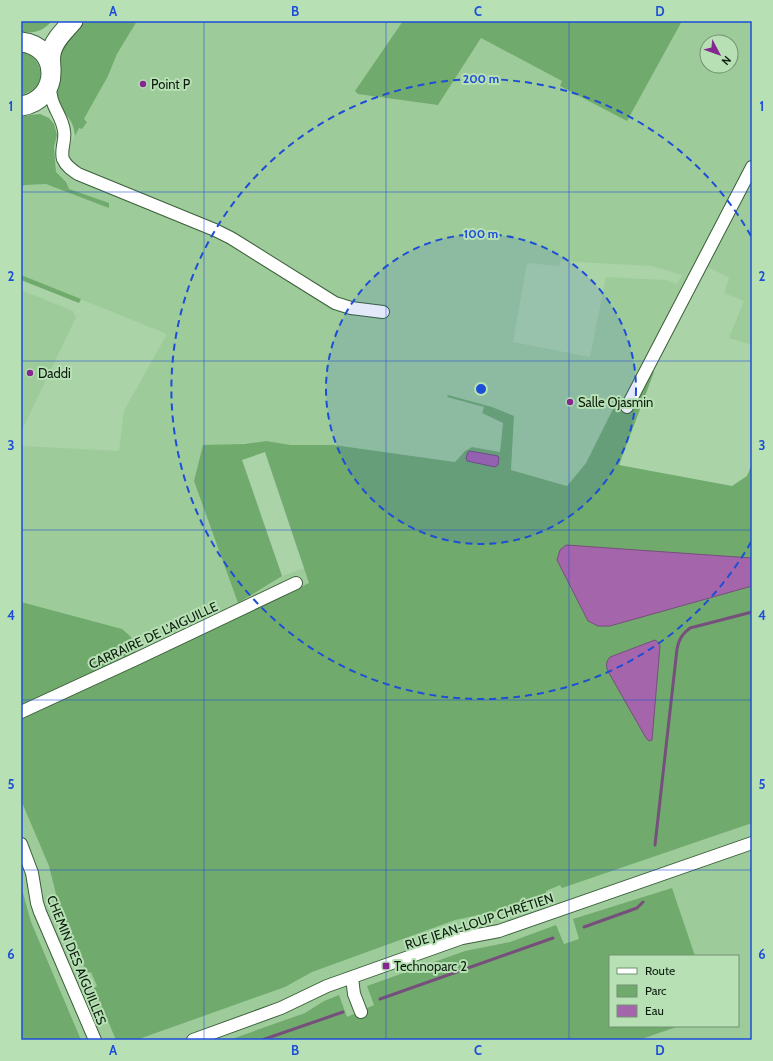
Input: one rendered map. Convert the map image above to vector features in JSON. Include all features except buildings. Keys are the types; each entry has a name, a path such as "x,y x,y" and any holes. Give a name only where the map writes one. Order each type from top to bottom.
{"main road":[{"path":"25,43 45,35 59,21"},
{"path":"26,105 38,100 45,93 51,77 51,53 62,32 73,21"},
{"path":"25,43 33,45 42,52 49,61 51,77"}],"street":[{"path":"51,77 50,96 65,133 62,152 63,160 69,168 78,174 215,230 335,303 351,308 383,312"},
{"path":"26,105 42,106 58,116"},
{"path":"627,407 752,167"},
{"name":"CARRAIRE DE L'AIGUILLE","path":"21,712 296,583"},
{"name":"RUE JEAN-LOUP CHRÉTIEN","path":"193,1040 281,1008 327,986 462,938 499,932 752,843"},
{"name":"CHEMIN DES AIGUILLES","path":"21,844 32,873 40,912 95,1040"},
{"path":"352,978 354,994 361,1012"}],"shaded area":[{"path":"137,21 403,21 382,54 438,105 481,38 563,81 560,86 627,121 682,21 752,21 752,345 729,338 744,301 724,293 729,278 708,267 631,413 615,406 586,463 567,486 511,470 514,416 492,407 448,395 448,397 484,407 482,413 503,423 500,452 472,447 465,451 456,462 334,445 291,445 266,441 238,444 242,460 282,576 305,568 752,622 752,1040 21,1040 21,446 119,451 124,411 167,334 21,275 21,187 25,185 46,184 70,145 79,127 87,121 84,120 108,76 117,54","holes":["561,261 652,266 682,275 677,284 665,280 606,277 590,357 513,342 527,263 559,266"]},
{"path":"21,290 73,311 76,317 21,432"}],"green space":[{"path":"21,21 52,21 41,30 34,32 21,32"},
{"path":"80,21 137,21 117,54 108,76 84,119 87,122 82,129 79,128 75,136 71,121 57,100 61,76 59,51"},
{"path":"403,21 682,21 627,121 560,86 562,81 481,38 438,105 358,94 355,91"},
{"path":"21,52 26,53 35,59 40,68 41,74 38,84 31,91 22,95 21,92"},
{"path":"40,114 49,118 54,124 57,135 54,147 56,172 66,182 69,189 109,203 109,208 46,184 25,185 21,187 21,117"},
{"path":"21,275 81,299 79,303 21,280"},
{"path":"653,371 654,372 619,465 732,486 747,476 752,464 752,823 562,888 560,885 546,891 546,895 502,910 455,920 312,972 285,987 136,1040 116,1040 94,988 97,986 91,972 87,973 59,906 49,866 21,800 21,719 309,583 265,452 242,460 282,576 238,603 194,481 203,445 244,444 266,441 291,445 334,445 455,462 465,451 472,447 500,452 503,423 482,413 484,407 447,397 448,395 492,407 514,416 511,470 567,486 586,463 615,405 631,413"},
{"path":"21,602 122,629 130,636 136,646 134,655 21,706"},
{"path":"21,886 31,922 81,1040 21,1040"},
{"path":"672,888 695,955 609,955 609,1027 676,1027 639,1040 229,1040 305,1013 324,1001 339,995 347,1017 374,1005 367,986 465,951 510,942 556,925 564,944 579,939 573,919"}],"water":[{"path":"470,451 498,456 498,465 495,467 467,461 466,458 468,452"},
{"path":"566,545 752,558 752,586 610,626 598,626 588,621 557,560 560,550"},
{"path":"655,640 660,646 652,740 649,741 609,673 606,665 610,657"}],"waterway":[{"path":"655,845 677,649 680,640 690,628 752,612"},
{"path":"584,927 637,908 643,902"},
{"path":"380,999 553,938"},
{"path":"262,1040 343,1012"}],"place":[{"name":"Point P","path":"143,84"},
{"name":"Daddi","path":"30,373"},
{"name":"Salle Ojasmin","path":"570,402"},
{"name":"Technoparc 2","path":"386,966"}]}
